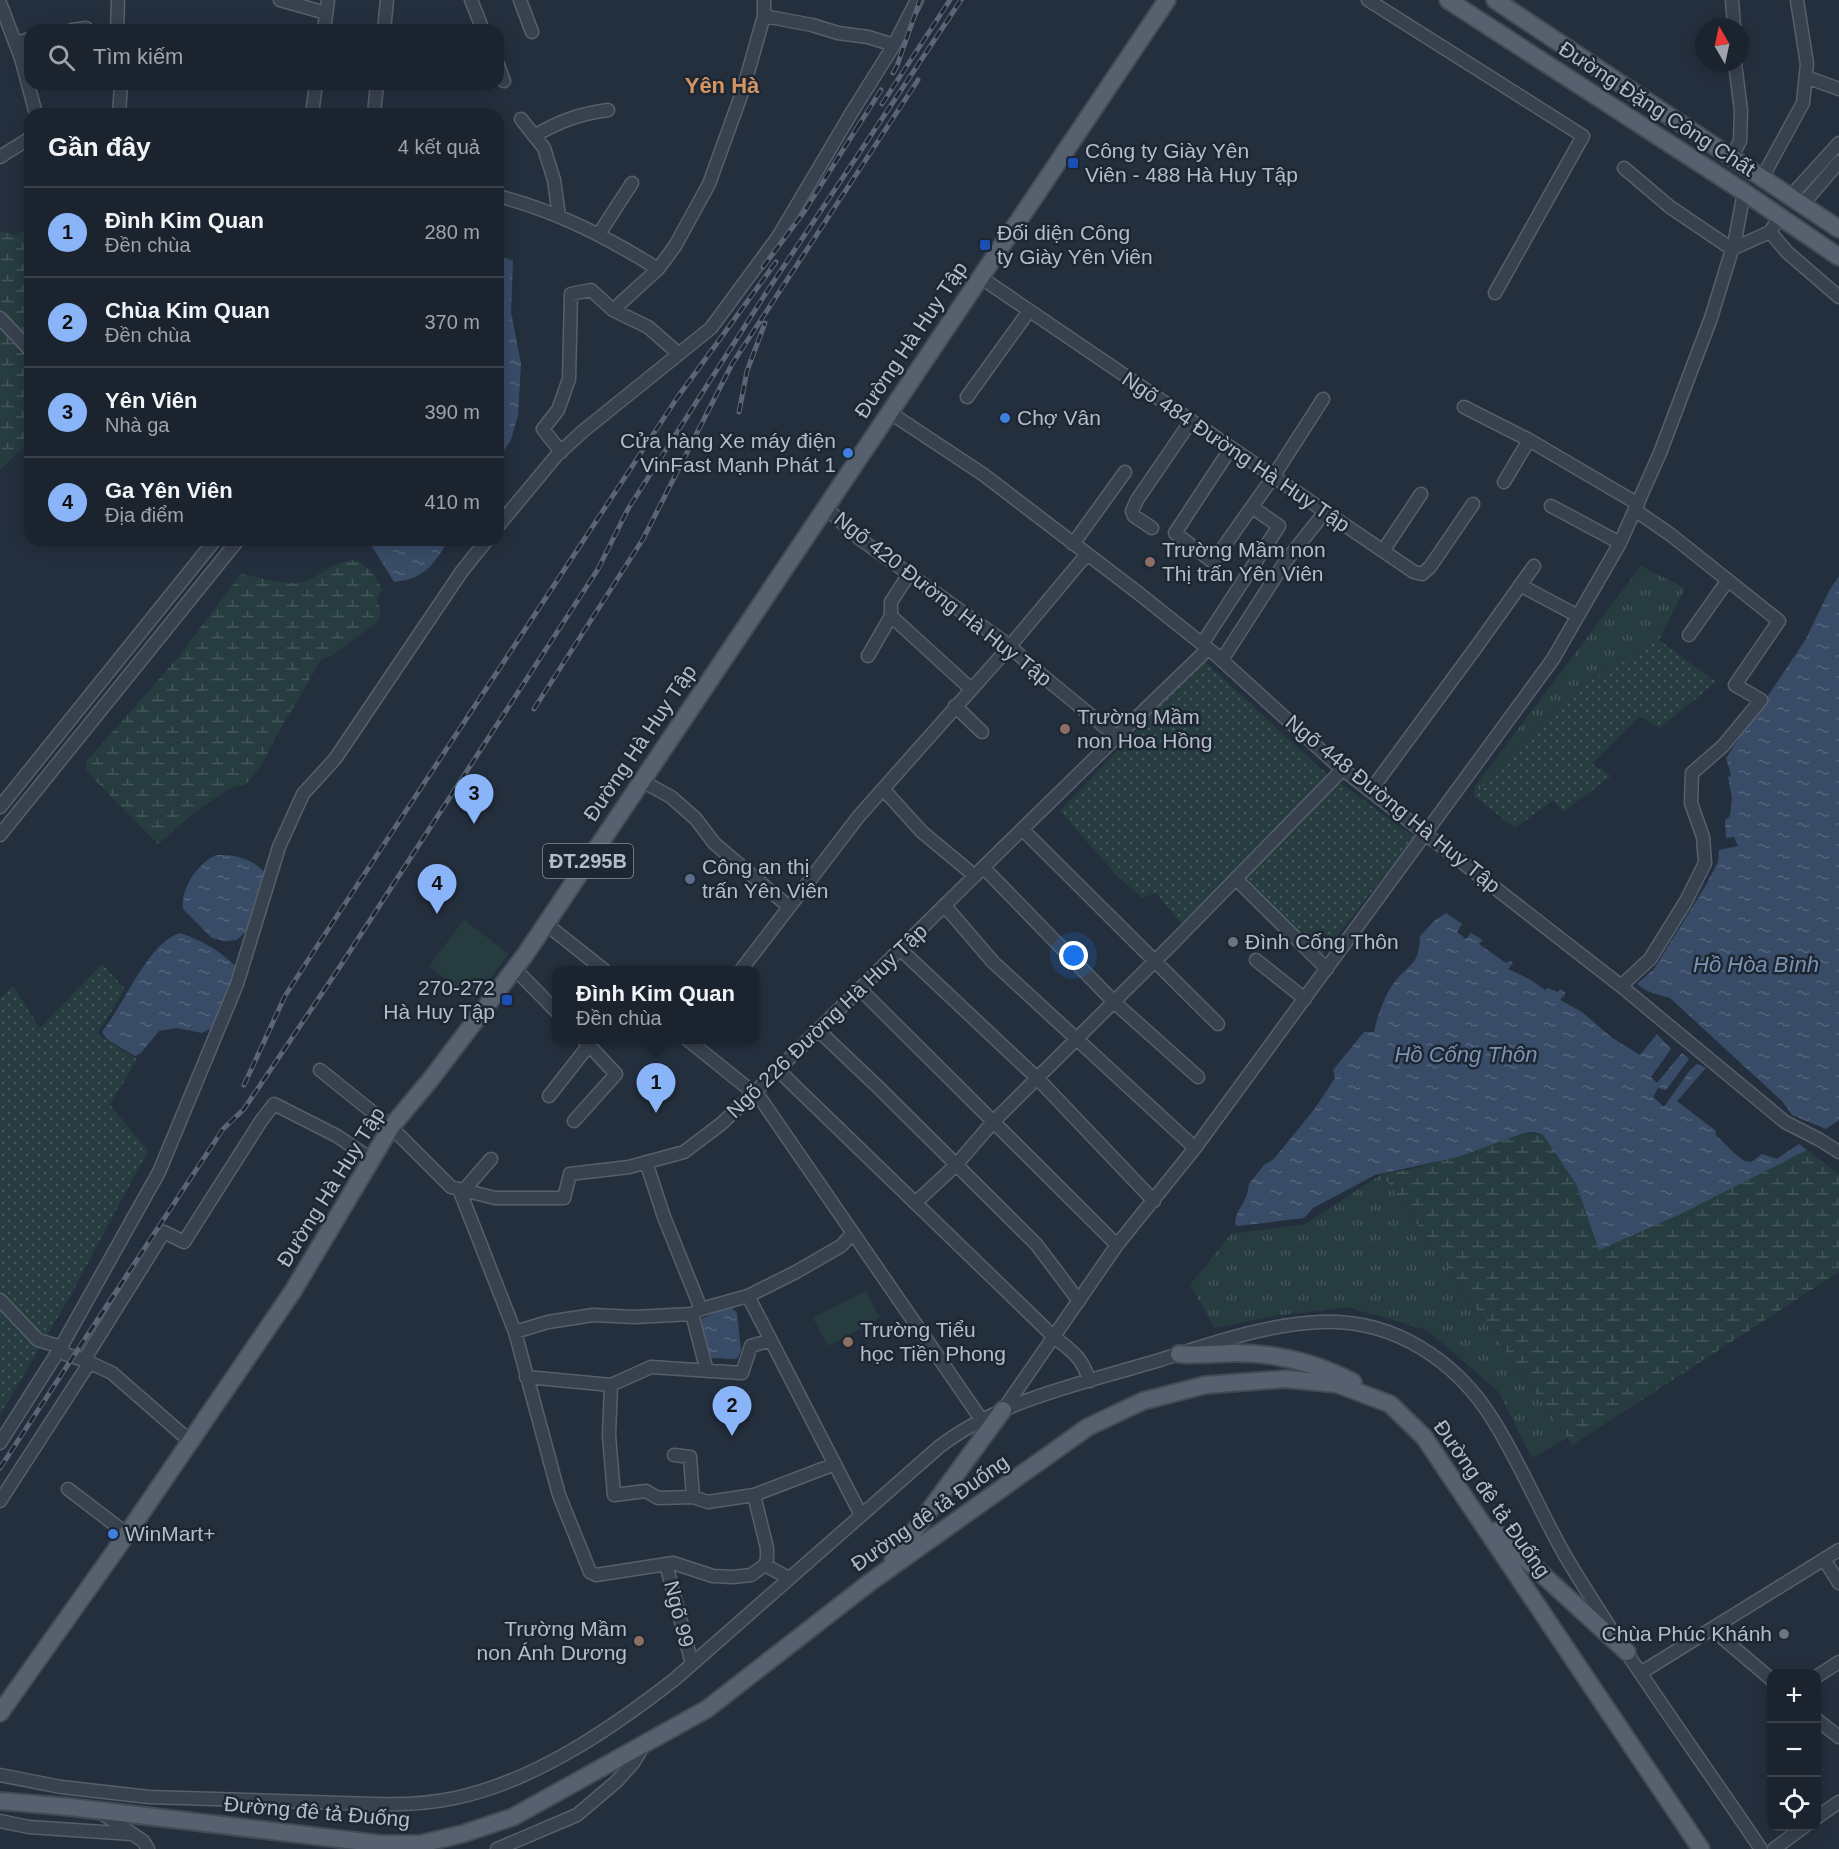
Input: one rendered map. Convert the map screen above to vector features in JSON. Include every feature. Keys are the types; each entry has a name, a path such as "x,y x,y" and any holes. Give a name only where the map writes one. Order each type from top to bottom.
{"main road":[{"name":"Đường Hà Huy Tập","path":"0,1713 191,1442 293,1291 391,1127 431,1079 515,969 546,924 1167,0"},
{"name":"Đường Đặng Công Chất","path":"1448,0 1744,192 1839,257"},
{"name":"Đường Đặng Công Chất","path":"1495,0 1839,230"},
{"path":"1708,169 1725,154"},
{"path":"1179,1354 1238,1353 1285,1357 1332,1372 1390,1404"},
{"name":"Đường đê tả Đuống","path":"0,1801 412,1847 462,1834 513,1817 707,1709 883,1573 1088,1427 1143,1401 1205,1385 1286,1379 1337,1384 1390,1404 1424,1437 1701,1849"},
{"path":"883,1573 1003,1410"},
{"path":"1475,1512 1627,1652"}],"street":[{"path":"117,24 118,0"},
{"path":"280,0 327,6 325,24"},
{"path":"385,24 387,0"},
{"path":"471,0 481,24"},
{"path":"520,0 532,32"},
{"path":"614,310 658,269 688,225 709,184 743,90 764,16 764,0"},
{"path":"504,519 561,452 582,432 711,328 778,237 852,111 894,45 918,0"},
{"path":"1368,0 1583,136 1495,293"},
{"path":"1732,0 1733,18"},
{"path":"1762,178 1803,103 1807,64 1797,0"},
{"path":"0,3 24,73"},
{"path":"764,16 812,25 838,33 868,37 894,45"},
{"path":"15,43 24,41"},
{"path":"1725,154 1740,141 1741,111 1736,72"},
{"path":"1806,77 1839,89"},
{"path":"29,90 34,108"},
{"path":"119,108 121,90"},
{"path":"313,108 315,90"},
{"path":"375,108 376,90"},
{"path":"534,136 562,120 608,110"},
{"path":"521,119 543,148 554,180 559,216"},
{"path":"0,157 24,142"},
{"path":"1796,201 1839,142"},
{"path":"1796,201 1839,162"},
{"path":"1624,168 1670,207 1732,249"},
{"path":"599,234 632,183"},
{"path":"1003,1410 1117,1245 1195,1148 1553,659 1620,543 1660,453 1711,318 1732,249 1744,192"},
{"path":"504,198 534,205 599,234 658,269"},
{"path":"1732,249 1770,232 1780,217"},
{"path":"1770,232 1787,252 1839,297"},
{"name":"Ngõ 484 Đường Hà Huy Tập","path":"980,277 1414,572 1422,574 1430,567 1473,504"},
{"path":"561,452 543,429 558,410 568,379 571,294 591,290 614,310 648,327 679,354"},
{"path":"967,397 1029,311"},
{"path":"0,318 24,344"},
{"path":"1231,448 1175,533 1213,562 1273,477 1323,399"},
{"path":"1464,407 1529,440 1636,507 1779,621 1735,684 1761,700 1723,746 1692,773 1691,803 1703,837 1705,863 1686,902 1650,959 1621,986"},
{"name":"Ngõ 448 Đường Hà Huy Tập","path":"889,412 984,475 1087,554 1222,660 1343,769 1621,986 1785,1122 1839,1152"},
{"path":"1152,528 1134,516 1132,511 1137,500 1191,421"},
{"path":"1504,482 1529,440"},
{"path":"1073,544 1125,472"},
{"path":"1383,552 1420,494"},
{"path":"1551,506 1620,543"},
{"name":"Ngõ 420 Đường Hà Huy Tập","path":"825,507 860,539 1010,646 1116,736"},
{"name":"Ngõ 226 Đường Hà Huy Tập","path":"320,1070 391,1127 451,1187 495,1198 564,1198 570,1174 629,1167 684,1152 721,1124 778,1070 980,872 1205,646 1279,526 1251,507"},
{"path":"1222,660 1285,562 1324,512"},
{"path":"0,807 210,546"},
{"path":"0,835 232,546"},
{"path":"0,1443 61,1347 159,1172 237,984 279,847 303,794 335,759 462,571 482,546"},
{"path":"744,966 859,816 1010,646 1087,554"},
{"path":"1371,790 1534,566"},
{"path":"868,656 891,616 891,602 909,574"},
{"path":"1689,635 1728,580"},
{"path":"1520,585 1578,616"},
{"path":"891,616 971,689"},
{"path":"955,706 982,732"},
{"path":"915,1203 956,1165 993,1122 1077,1040 1343,769"},
{"path":"642,781 671,797 696,819 714,843 789,907"},
{"path":"884,790 922,832 980,872 1114,1002 1198,1077"},
{"path":"1022,829 1218,1024"},
{"path":"1236,879 1327,969"},
{"path":"945,906 993,962 1195,1148"},
{"path":"546,924 599,966"},
{"path":"901,950 1038,1079 1154,1201"},
{"path":"1256,960 1305,999"},
{"path":"515,969 552,1007"},
{"path":"860,989 1117,1245"},
{"path":"818,1030 1036,1244 1079,1301"},
{"path":"549,1096 585,1044"},
{"path":"574,1121 616,1074 588,1044"},
{"path":"693,1044 760,1098 981,1419"},
{"path":"778,1070 1053,1336 1081,1360 1090,1382"},
{"path":"0,1501 164,1232 184,1242 274,1104 337,1136 371,1159"},
{"path":"491,1159 461,1190 515,1332 559,1495 590,1572 596,1575 673,1563 713,1576 751,1575 765,1565 767,1559 767,1548 754,1495"},
{"path":"646,1162 697,1312 707,1371"},
{"path":"515,1332 548,1322 593,1315 634,1317 697,1312 748,1296 841,1246 852,1234"},
{"path":"748,1296 861,1515"},
{"path":"0,1299 38,1340 61,1347 65,1354 112,1373 191,1442"},
{"path":"0,1775 61,1787 149,1797 404,1805 476,1793 538,1767 614,1725 692,1664 939,1447 981,1419 1179,1354 1264,1330 1323,1322 1361,1325 1395,1334 1434,1355 1463,1380 1492,1418 1520,1467 1555,1538 1627,1652 1761,1849"},
{"path":"526,1377 611,1384 651,1367 741,1373 751,1346 771,1340"},
{"path":"611,1384 609,1436 614,1496 646,1491 658,1498 693,1497 708,1502 754,1495 835,1464"},
{"path":"674,1455 690,1457 693,1497"},
{"path":"68,1489 127,1534"},
{"path":"1642,1672 1839,1550"},
{"path":"1824,1559 1839,1583"},
{"name":"Ngõ 99","path":"666,1564 692,1664"},
{"path":"765,1565 789,1578"},
{"path":"1712,1629 1767,1676"},
{"path":"1821,1674 1839,1662"},
{"path":"1821,1723 1839,1737"},
{"path":"497,1849 577,1815 617,1781 646,1743"},
{"path":"1821,1815 1839,1802"},
{"path":"99,1811 143,1841 148,1849"},
{"path":"0,1821 29,1827 132,1834"},
{"path":"1774,1849 1799,1831"}],"green space":[{"path":"0,231 14,235 24,231 24,447 0,470"},
{"path":"357,560 372,572 382,589 377,600 381,612 377,622 332,655 321,660 260,768 247,783 229,789 195,812 158,844 90,775 86,769 86,762 180,655 241,574 299,583 335,565"},
{"path":"1641,566 1685,588 1659,640 1571,692 1474,796 1475,786"},
{"path":"1659,640 1716,682 1660,728 1640,716 1592,764 1611,776 1563,812 1554,800 1515,828 1474,796 1571,692"},
{"path":"1203,660 1321,769 1414,837 1323,954 1236,871 1181,923 1156,893 1142,898 1119,878 1060,811"},
{"path":"464,920 509,954 473,1000 429,966"},
{"path":"102,964 125,989 97,1034 137,1059 110,1105 148,1151 69,1298 0,1415 0,998 13,986 40,1028"},
{"path":"1525,1133 1543,1135 1576,1184 1599,1249 1683,1213 1807,1150 1839,1174 1839,1272 1572,1445 1382,1174 1416,1168"},
{"path":"1382,1174 1567,1438 1532,1458 1499,1392 1427,1330 1348,1307 1273,1316 1215,1328 1190,1285 1231,1234 1305,1224"},
{"path":"866,1291 880,1318 828,1346 813,1318"}],"water":[{"path":"504,257 513,261 511,312 521,364 518,415 511,440 504,450"},
{"path":"372,546 445,546 433,563 421,574 394,582"},
{"name":"Hồ Hòa Bình","path":"1839,576 1839,1120 1826,1129 1792,1115 1782,1101 1670,998 1648,991 1637,984 1654,969 1706,885 1718,862 1719,850 1738,846 1734,837 1726,838 1725,820 1730,816 1732,798 1728,777 1731,775 1726,758 1806,639 1829,591"},
{"path":"216,855 234,856 250,861 263,871 273,887 264,913 237,940 225,941 212,938 183,909 185,893 192,878 203,864"},
{"name":"Hồ Cống Thôn","path":"1446,913 1462,924 1457,932 1466,939 1471,933 1483,940 1479,944 1506,963 1510,961 1513,963 1508,969 1545,990 1548,988 1558,992 1560,989 1566,993 1560,1000 1582,1012 1611,1037 1640,1055 1657,1034 1671,1049 1651,1077 1657,1083 1682,1053 1689,1059 1666,1090 1658,1088 1653,1097 1664,1107 1690,1070 1697,1064 1706,1068 1677,1101 1716,1131 1715,1134 1744,1161 1751,1162 1762,1154 1777,1159 1799,1144 1807,1150 1683,1213 1599,1250 1576,1184 1543,1135 1534,1132 1524,1133 1458,1157 1375,1175 1313,1208 1304,1218 1235,1225 1236,1216 1247,1195 1249,1184 1264,1165 1274,1159 1316,1107 1335,1078 1333,1070 1364,1032 1374,1032 1381,1007 1390,989 1418,954 1420,936 1434,921"},
{"path":"180,933 213,948 240,971 212,1028 202,1033 177,1028 159,1031 141,1053 135,1056 108,1040 103,1030 158,948 169,938"},
{"path":"725,1308 732,1308 737,1313 741,1351 737,1359 708,1358 701,1319"}],"railway":[{"path":"893,73 920,0"},
{"path":"882,104 950,0"},
{"path":"0,1468 223,1129 244,1109 339,968 598,569 628,509 764,296 961,0"},
{"path":"534,709 643,539 732,364 918,80"},
{"path":"857,128 881,90"},
{"path":"763,267 804,212 860,123"},
{"path":"244,1085 285,996 310,957 677,398 776,262"},
{"path":"739,412 747,371 765,323"}],"place":[{"name":"Công ty Giày Yên Viên - 488 Hà Huy Tập","path":"1073,163"},
{"name":"Đối diện Công ty Giày Yên Viên","path":"985,245"},
{"name":"Chợ Vân","path":"1005,418"},
{"name":"Cửa hàng Xe máy điện VinFast Mạnh Phát 1","path":"848,453"},
{"name":"Trường Mầm non Thị trấn Yên Viên","path":"1150,562"},
{"name":"Trường Mầm non Hoa Hồng","path":"1065,729"},
{"name":"Yên Viên","path":"474,824"},
{"name":"Công an thị trấn Yên Viên","path":"690,879"},
{"name":"Ga Yên Viên","path":"437,914"},
{"name":"Đình Cống Thôn","path":"1233,942"},
{"name":"270-272 Hà Huy Tập","path":"507,1000"},
{"name":"Đình Kim Quan","path":"656,1113"},
{"name":"Trường Tiểu học Tiền Phong","path":"848,1342"},
{"name":"Chùa Kim Quan","path":"732,1436"},
{"name":"WinMart+","path":"113,1534"},
{"name":"Chùa Phúc Khánh","path":"1784,1634"},
{"name":"Trường Mầm non Ánh Dương","path":"639,1641"}],"district":[{"name":"Yên Hà","path":"722,85"}]}
